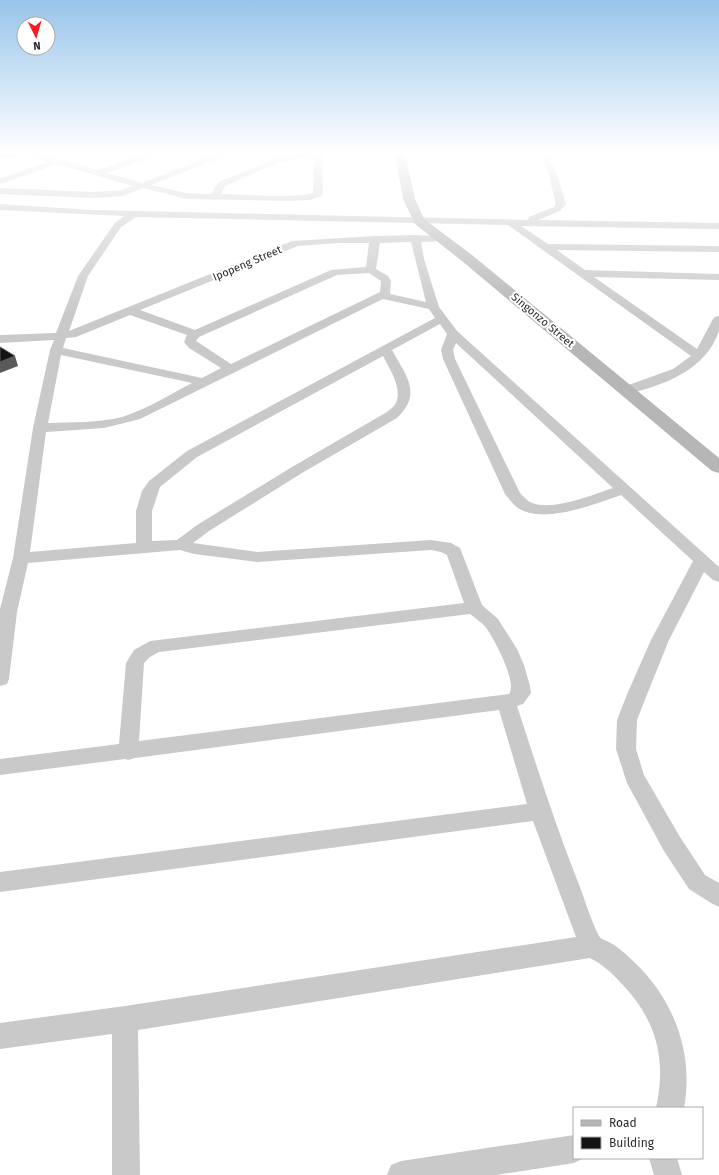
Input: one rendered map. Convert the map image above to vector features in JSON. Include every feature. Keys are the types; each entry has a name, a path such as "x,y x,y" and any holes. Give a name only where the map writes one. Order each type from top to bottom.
{"street":[{"path":"13,208 133,214 719,226"},
{"path":"413,208 418,221"},
{"path":"515,222 549,212 557,208"},
{"path":"1,669 4,612 21,558 40,428 59,343 84,276 90,265 118,225 133,214"},
{"name":"Singonzo Street","path":"418,221 468,258 719,467"},
{"path":"515,222 583,273 698,355"},
{"path":"415,238 419,259 437,313 453,334 719,576"},
{"name":"Ipopeng Street","path":"59,343 131,311 296,243 320,240 415,238 442,239"},
{"path":"371,270 375,239"},
{"path":"547,246 719,249"},
{"path":"40,428 125,420 162,405 203,382 231,369 382,295 385,293 386,281 384,278 371,270 345,271 328,274 195,334 192,337 190,342 201,351 231,369"},
{"path":"583,273 719,276"},
{"path":"382,295 437,313"},
{"path":"131,311 195,334"},
{"path":"144,547 144,511 150,491 154,484 160,479 201,448 385,348 437,313"},
{"path":"628,390 682,369 691,363 698,355 719,318"},
{"path":"453,334 447,350 449,359 513,494 519,502 531,508 545,510 559,508 623,489"},
{"path":"0,339 59,343 203,382"},
{"path":"181,545 203,528 303,466 392,415 401,407 405,393 403,384 385,348"},
{"path":"0,767 128,752 506,702 516,699 521,693 520,677 508,649 492,623 474,608 454,552 451,549 439,545 257,557 194,549 181,545 21,558"},
{"path":"702,560 660,640 638,692 628,720 626,749 634,777 672,844 697,882 719,896"},
{"path":"128,752 135,663 141,653 147,649 156,646 474,608"},
{"path":"506,702 540,811 591,946"},
{"path":"0,882 540,811"},
{"path":"0,1036 125,1019 591,946 604,952 615,961 637,983 657,1008 666,1033 673,1061 674,1095 670,1107"},
{"path":"125,1019 126,1175"},
{"path":"401,1175 573,1149"},
{"path":"663,1159 668,1175"}],"building":[{"path":"0,347 15,356 0,362"}]}
